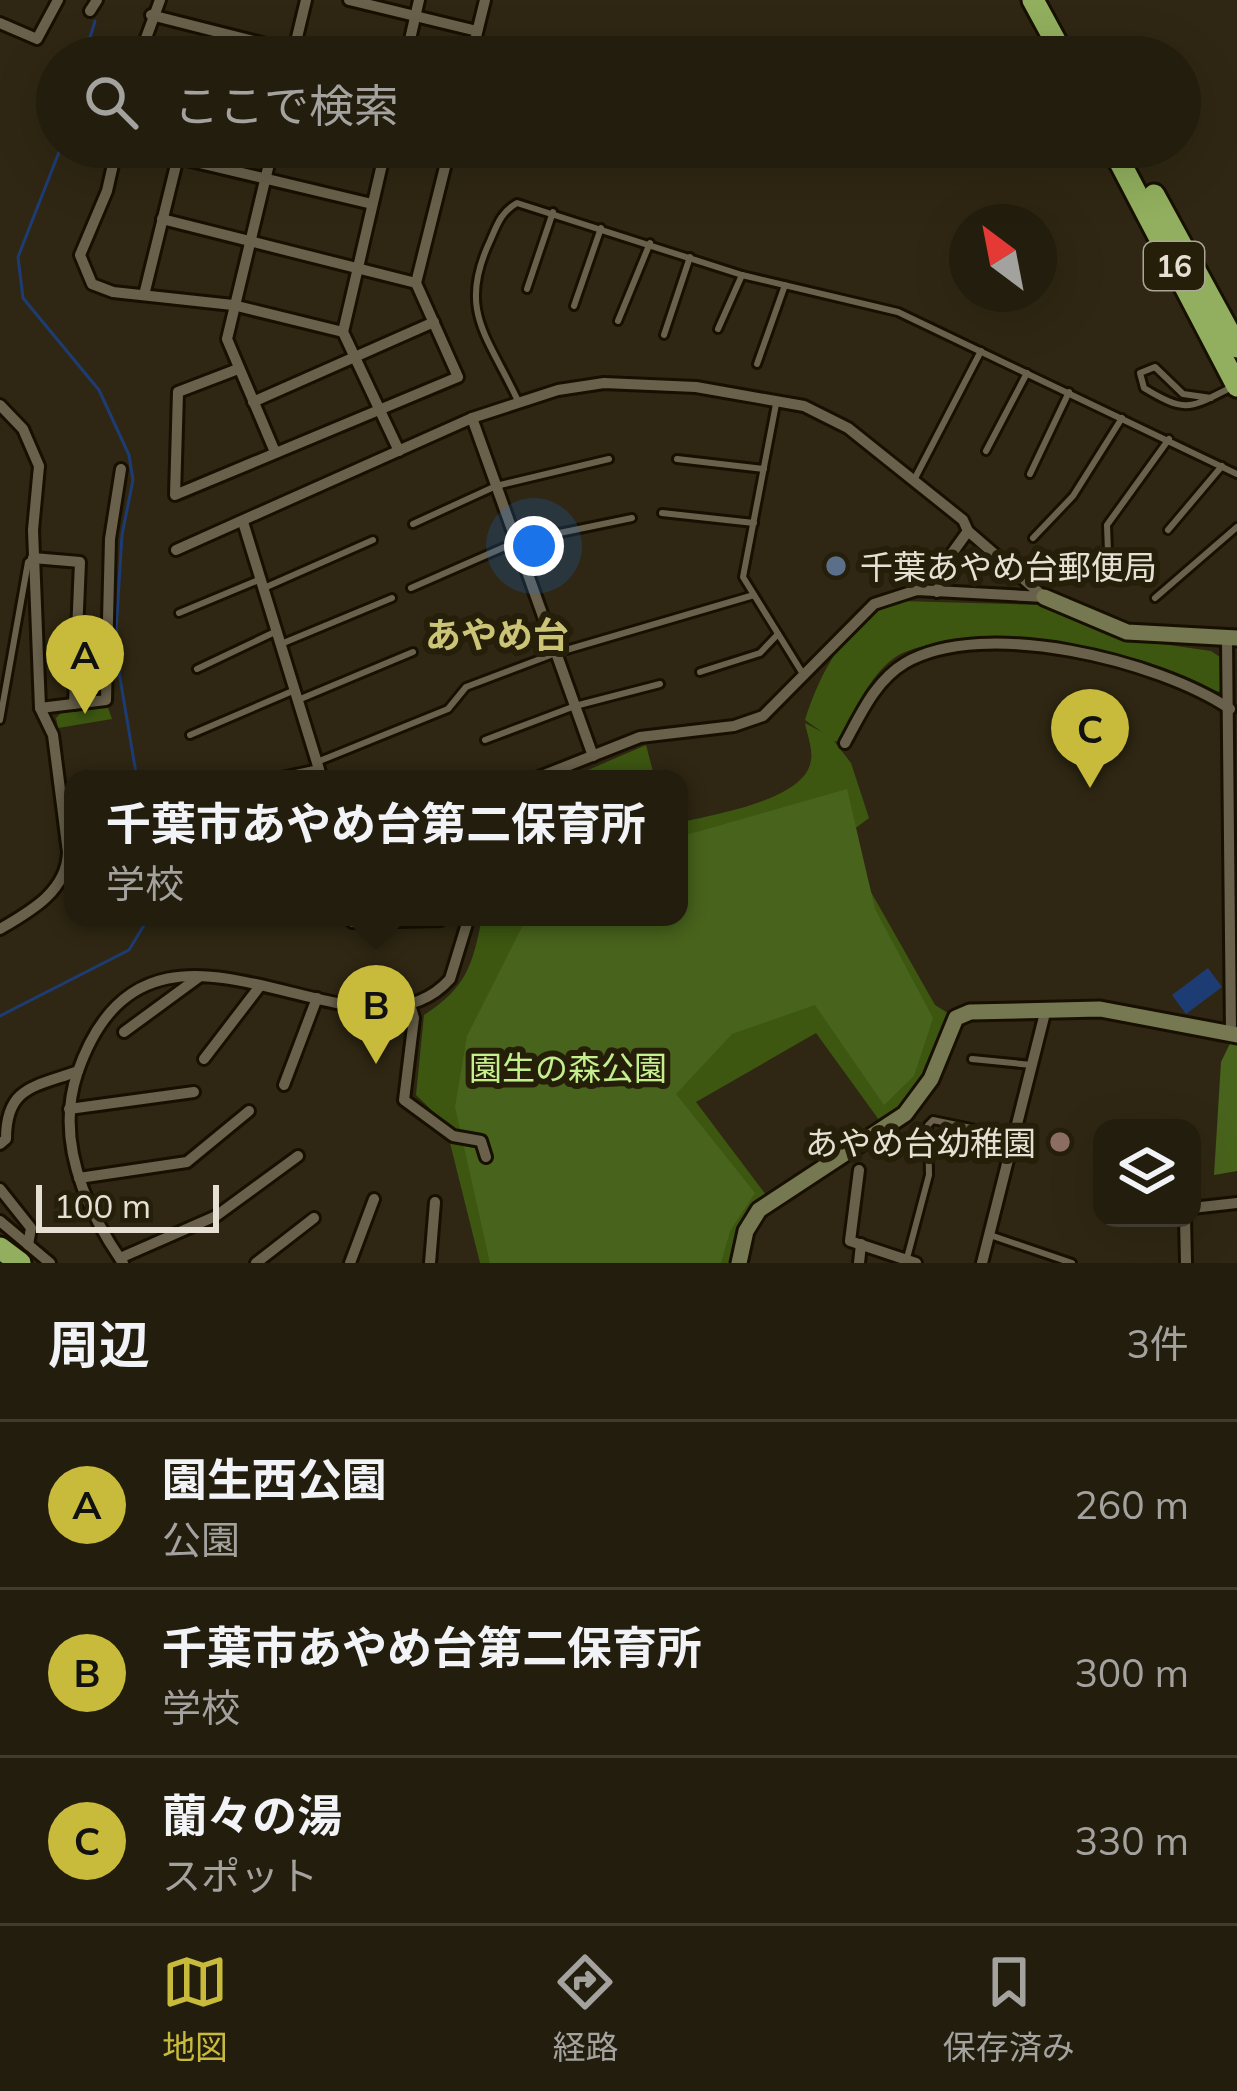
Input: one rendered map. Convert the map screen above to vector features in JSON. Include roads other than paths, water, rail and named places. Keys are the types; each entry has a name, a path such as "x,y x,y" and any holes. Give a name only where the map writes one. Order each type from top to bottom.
{"highway":[{"path":"1033,0 1053,36"},
{"path":"1049,0 1069,36"},
{"name":"16","path":"1123,168 1237,385"},
{"name":"16","path":"1139,168 1237,347"},
{"path":"0,1248 24,1254"}],"street":[{"path":"39,36 58,0"},
{"path":"146,36 160,0"},
{"path":"297,36 306,0"},
{"path":"349,0 477,31"},
{"path":"411,36 419,0"},
{"path":"476,36 485,0"},
{"path":"151,15 226,36"},
{"path":"0,23 36,39"},
{"path":"112,168 80,255 81,266 101,289 233,305 343,332"},
{"path":"144,295 175,168"},
{"path":"221,168 372,204"},
{"path":"267,168 227,339 275,452"},
{"path":"381,168 343,332 399,452"},
{"path":"238,369 178,392 176,495 458,377 416,283 445,168"},
{"path":"162,219 416,283"},
{"path":"253,402 434,322"},
{"path":"176,550 518,401 604,383 696,387 777,399 848,428 963,520 968,530 1044,597 1127,632 1232,639 1234,1035 1100,1010 970,1012 956,1018 931,1079 904,1114 759,1210 746,1231 739,1263"},
{"path":"0,407 23,429 39,466 33,558 40,709 53,735 64,834"},
{"path":"472,418 593,756"},
{"path":"40,709 106,700 110,539 121,469"},
{"path":"243,522 319,770"},
{"path":"937,592 968,530"},
{"path":"33,558 80,562 74,704"},
{"path":"557,770 640,737 734,726 763,716 874,604 917,590 1044,597"},
{"path":"845,743 874,692 899,666 916,658 1002,641 1133,663 1166,673 1230,709"},
{"path":"0,929 59,887 64,878"},
{"path":"298,1156 216,1216 122,1260 79,1178 69,1136 69,1109 78,1071 102,1023 124,999 152,983 202,975 317,998 410,1005 450,980 466,926"},
{"path":"124,1032 202,975"},
{"path":"204,1059 260,986"},
{"path":"284,1085 317,998"},
{"path":"410,1005 414,1018 404,1100 453,1136 481,1141 486,1157"},
{"path":"982,1263 1046,1010"},
{"path":"0,1144 6,1138 8,1106 17,1095 78,1071"},
{"path":"69,1109 194,1092"},
{"path":"79,1178 187,1162 249,1111"},
{"path":"859,1170 850,1241 912,1262"},
{"path":"0,1189 32,1228 24,1254"},
{"path":"350,1263 374,1199"},
{"path":"430,1263 434,1202"},
{"path":"1201,1207 1237,1203"},
{"path":"256,1263 314,1218"},
{"path":"0,1221 24,1254 50,1263"},
{"path":"1186,1227 1186,1263"},
{"path":"859,1263 861,1244"}],"lane":[{"path":"518,401 476,310 473,282 503,212 517,203 742,275 898,312 1237,474"},
{"path":"527,290 553,212"},
{"path":"574,306 602,228"},
{"path":"618,321 650,244"},
{"path":"664,334 690,257"},
{"path":"718,329 742,275"},
{"path":"758,364 784,286"},
{"path":"914,480 981,351"},
{"path":"1211,398 1183,394 1155,367 1140,373 1144,388 1183,409 1211,398 1237,385"},
{"path":"986,451 1027,373"},
{"path":"1030,474 1069,392"},
{"path":"777,399 743,577 803,674"},
{"path":"1033,538 1073,496 1122,418"},
{"path":"1086,572 1108,552 1107,525 1169,440"},
{"path":"413,524 496,486 609,459"},
{"path":"676,459 764,469"},
{"path":"1168,530 1222,466"},
{"path":"662,513 754,524"},
{"path":"411,588 516,542 632,518"},
{"path":"1155,598 1237,527"},
{"path":"179,613 373,540"},
{"path":"0,720 28,562 33,558"},
{"path":"319,770 448,709 466,687 556,652 754,595"},
{"path":"197,669 392,598"},
{"path":"700,672 760,653 778,634"},
{"path":"190,735 413,652"},
{"path":"485,740 575,706 660,684"},
{"path":"972,1060 1032,1065"},
{"path":"912,1262 929,1175 928,1125 933,1120 1014,1137"},
{"path":"989,1235 1072,1263"}],"water":[{"path":"1208,968 1222,987 1186,1014 1172,995"}],"waterway":[{"path":"90,36 95,21"},
{"path":"53,168 18,257 23,298 99,390 129,455 133,480 122,535 115,648 135,770"},
{"path":"0,1016 129,950 144,926"}],"place":[{"name":"千葉あやめ台郵便局","path":"836,566"},
{"name":"園生西公園","path":"85,714"},
{"name":"蘭々の湯","path":"1090,788"},
{"name":"千葉市あやめ台第二保育所","path":"376,1064"},
{"name":"あやめ台幼稚園","path":"1060,1142"}],"district":[{"name":"あやめ台","path":"497,634"}],"park label":[{"name":"園生の森公園","path":"568,1067"}]}
